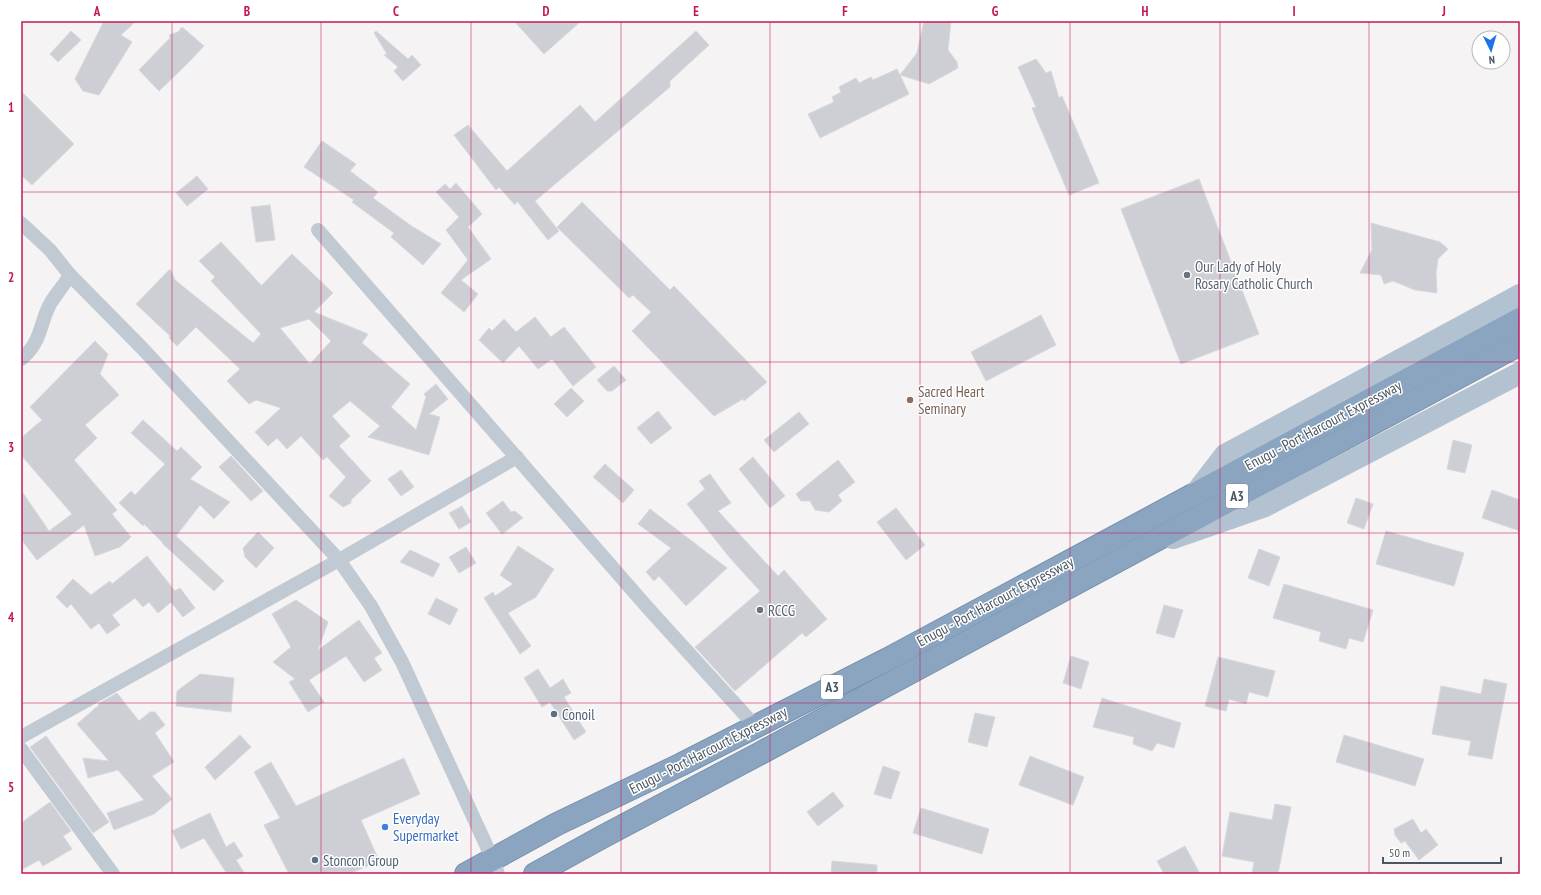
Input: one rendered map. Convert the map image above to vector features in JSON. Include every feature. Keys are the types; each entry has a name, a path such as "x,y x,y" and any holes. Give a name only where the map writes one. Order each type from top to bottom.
{"highway":[{"name":"Enugu - Port Harcourt Expressway","path":"466,874 496,867 557,824 680,765 888,659 1520,319"},
{"name":"Enugu - Port Harcourt Expressway","path":"535,874 1520,344"}],"main road":[{"path":"1195,494 1226,455 1520,295"},
{"path":"1128,554 1265,506 1520,373"}],"street":[{"path":"21,223 50,250 70,275 142,348 339,560 371,606 402,662 496,867"},
{"path":"318,230 647,607 756,727"},
{"path":"21,359 33,347 38,339 50,304 70,275"},
{"path":"21,737 339,560 517,457"},
{"path":"21,749 113,874"}],"building":[{"path":"104,21 136,21 121,35 132,42 99,95 83,91 75,79"},
{"path":"514,21 581,21 544,54"},
{"path":"924,21 951,21 948,50 957,62 958,68 929,84 900,75 917,53"},
{"path":"182,27 204,46 159,91 139,70 170,38 169,35 178,32"},
{"path":"71,31 81,40 58,62 50,54"},
{"path":"376,31 408,59 412,55 421,65 403,81 394,71 398,67 384,55 387,54 374,33"},
{"path":"696,31 709,45 670,81 670,87 535,201 559,231 548,240 517,201 515,205 499,187 496,190 454,135 468,125 507,171 580,105 595,122"},
{"path":"1036,59 1046,73 1051,71 1059,98 1062,96 1099,183 1069,195 1032,108 1036,107 1018,67"},
{"path":"897,69 909,94 820,138 808,114 834,102 832,97 841,92 839,87 856,78 859,83 871,77 873,80"},
{"path":"21,91 74,144 32,185 21,175"},
{"path":"322,141 356,164 350,171 378,192 373,198 410,225 441,244 423,265 391,237 394,233 352,202 354,200 304,167"},
{"path":"197,176 208,189 187,206 176,193"},
{"path":"1199,179 1259,334 1181,364 1121,209"},
{"path":"456,183 482,214 468,227 491,259 461,280 478,294 464,312 441,293 468,260 446,230 459,217 436,192 445,184 450,189"},
{"path":"582,202 670,290 674,286 767,382 744,401 743,399 714,416 632,331 651,312 633,295 629,298 557,227"},
{"path":"270,205 275,240 256,242 251,207"},
{"path":"1371,223 1440,242 1448,249 1438,259 1436,273 1437,293 1415,290 1393,281 1384,284 1381,275 1360,273 1372,250"},
{"path":"221,242 262,286 292,254 333,293 314,312 368,334 362,343 410,384 391,407 416,430 426,397 424,394 436,384 448,399 429,414 440,417 429,455 368,437 380,426 350,401 332,416 350,436 339,446 371,481 351,500 351,503 343,507 329,496 346,477 327,457 323,460 301,436 287,449 277,438 268,446 255,432 281,408 256,400 249,404 227,381 240,369 196,327 177,346 169,338 170,336 136,304 170,269 175,280 253,343 261,334 211,281 215,277 199,261","holes":["309,319 331,341 310,364 280,328"]},
{"path":"1041,315 1056,345 986,381 971,352"},
{"path":"535,317 551,337 564,327 596,367 573,386 552,359 538,369 519,346 503,363 479,340 489,328 492,331 504,319 516,332"},
{"path":"95,341 108,354 100,374 119,395 85,425 97,438 74,460 117,510 112,514 131,537 120,547 95,556 84,525 37,560 21,539 21,490 49,531 72,514 21,455 21,438 42,420 30,407"},
{"path":"614,366 626,380 612,391 607,391 597,380"},
{"path":"571,388 584,401 567,417 554,404"},
{"path":"658,411 672,428 651,444 637,428"},
{"path":"799,412 809,424 774,452 764,440"},
{"path":"143,420 177,451 181,447 202,467 190,479 230,502 214,519 200,505 176,536 224,581 214,591 162,543 144,524 143,526 119,503 131,491 135,495 165,464 131,433"},
{"path":"1453,440 1472,445 1465,473 1447,469"},
{"path":"231,456 263,491 251,501 219,467"},
{"path":"753,457 785,496 770,508 739,469"},
{"path":"838,460 855,482 838,495 842,501 829,512 815,510 810,501 801,501 796,494"},
{"path":"605,464 634,490 623,503 593,477"},
{"path":"401,470 414,487 401,496 388,479"},
{"path":"710,474 731,503 718,511 778,576 784,570 827,619 806,637 802,633 735,691 695,647 760,591 730,558 687,504 705,489 699,481"},
{"path":"1492,490 1520,500 1520,531 1482,518"},
{"path":"1356,498 1373,504 1364,529 1347,523"},
{"path":"503,501 511,512 515,511 523,518 502,534 486,513"},
{"path":"462,506 471,522 459,529 449,513"},
{"path":"896,508 925,545 906,560 877,522"},
{"path":"650,509 727,568 686,606 659,576 654,581 646,572 671,548 638,524"},
{"path":"1386,531 1464,553 1454,586 1376,564"},
{"path":"258,532 274,548 256,568 245,557 243,548"},
{"path":"518,546 554,569 536,597 508,613 531,646 520,654 484,598 493,592 495,596 513,584 500,575"},
{"path":"466,547 476,563 459,573 449,557"},
{"path":"1259,549 1280,557 1269,586 1248,578"},
{"path":"410,550 440,564 433,577 400,562"},
{"path":"147,556 175,591 180,588 195,608 183,617 171,602 158,613 149,602 143,607 135,598 112,615 120,625 107,634 99,623 91,629 71,604 67,608 56,597 73,579 91,595 110,581 112,584"},
{"path":"1284,584 1373,610 1363,642 1349,638 1346,649 1319,641 1321,632 1273,618"},
{"path":"436,598 458,609 450,625 428,614"},
{"path":"296,600 328,622 318,650 359,620 382,653 374,658 382,670 364,682 346,656 309,680 324,702 308,712 289,682 295,679 273,662 291,647 272,614"},
{"path":"1164,605 1183,610 1174,638 1156,633"},
{"path":"1071,656 1089,662 1081,689 1063,683"},
{"path":"1218,657 1275,671 1268,697 1249,692 1246,704 1229,699 1226,711 1205,706"},
{"path":"538,669 550,688 563,679 571,693 564,697 586,732 574,740 550,702 542,707 524,678"},
{"path":"200,674 234,678 231,712 176,706 177,691"},
{"path":"1484,679 1507,684 1492,759 1468,755 1471,741 1432,734 1441,686 1481,694"},
{"path":"117,693 139,721 150,712 155,712 165,725 155,733 174,762 152,776 172,799 154,814 114,830 107,813 144,800 118,770 88,778 83,758 109,761 77,724 99,705 98,704"},
{"path":"1102,698 1181,723 1174,748 1157,743 1152,751 1133,744 1134,737 1093,727"},
{"path":"975,713 995,717 987,747 968,742"},
{"path":"240,735 251,747 215,780 205,767"},
{"path":"1344,735 1424,759 1415,786 1336,762"},
{"path":"46,736 109,822 93,833 30,747"},
{"path":"1030,756 1084,777 1073,805 1019,785"},
{"path":"404,758 420,794 361,820 379,861 349,874 289,874 264,825 280,818 254,772 271,762 296,806"},
{"path":"883,766 900,772 891,799 874,794"},
{"path":"833,792 844,806 818,826 807,812"},
{"path":"50,802 71,831 63,836 72,849 43,866 39,860 21,870 21,823"},
{"path":"1275,804 1291,807 1278,874 1252,874 1254,862 1222,856 1230,812 1272,820"},
{"path":"921,808 989,829 982,854 913,833"},
{"path":"210,813 226,847 234,842 243,856 236,860 245,874 227,874 204,838 181,849 172,831"},
{"path":"1413,819 1421,833 1426,829 1438,845 1419,860 1405,841 1401,843 1395,835 1394,829"},
{"path":"1185,846 1200,874 1164,874 1157,861"},
{"path":"832,861 877,865 877,874 831,874"}],"place":[{"name":"Our Lady of Holy Rosary Catholic Church","path":"1187,275"},
{"name":"Sacred Heart Seminary","path":"910,400"},
{"name":"RCCG","path":"760,610"},
{"name":"Conoil","path":"554,714"},
{"name":"Everyday Supermarket","path":"385,827"},
{"name":"Stoncon Group","path":"315,860"}]}
